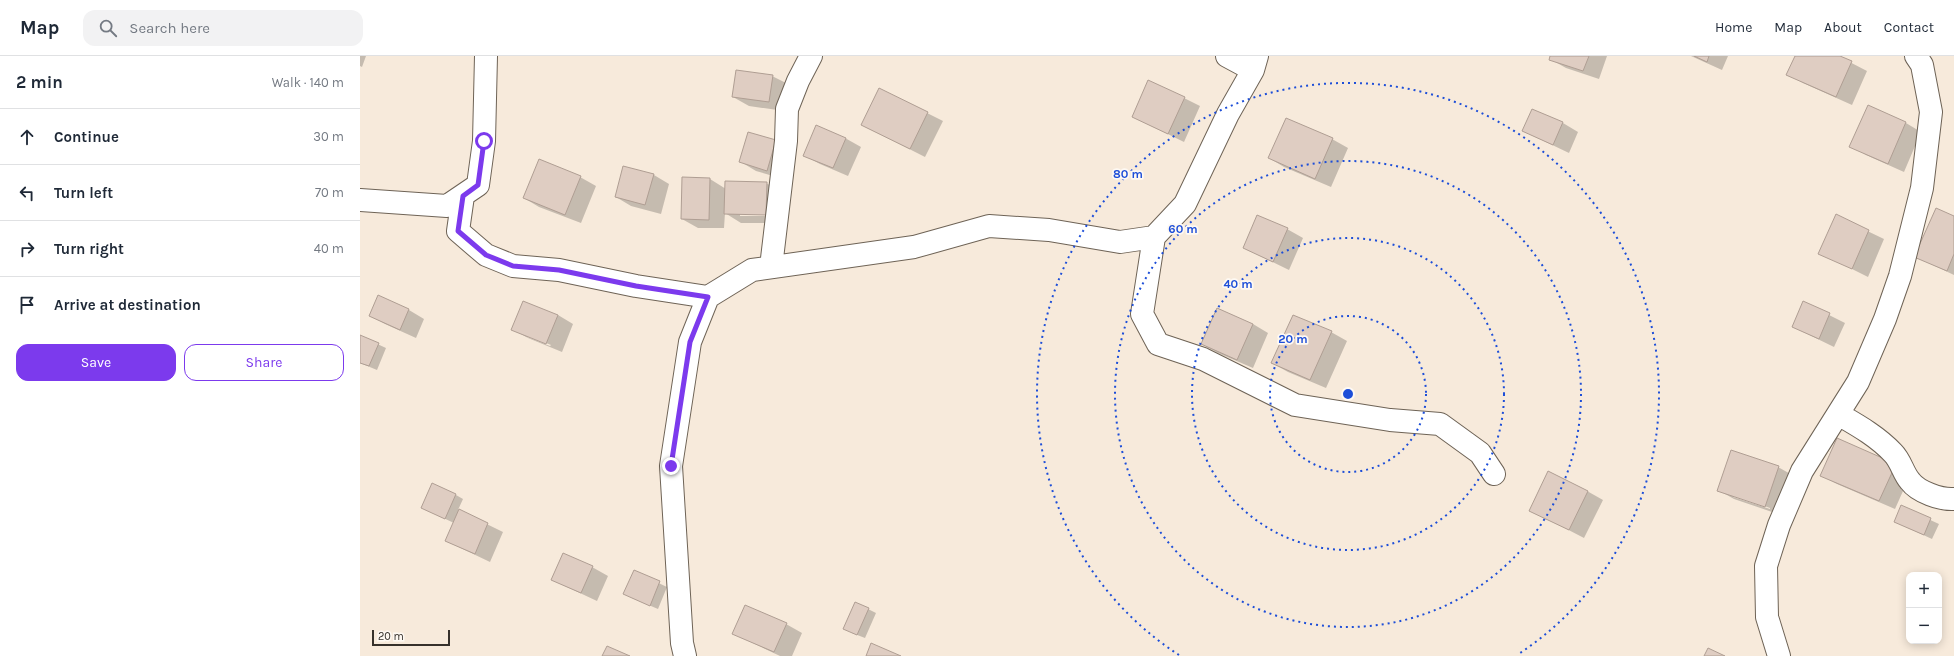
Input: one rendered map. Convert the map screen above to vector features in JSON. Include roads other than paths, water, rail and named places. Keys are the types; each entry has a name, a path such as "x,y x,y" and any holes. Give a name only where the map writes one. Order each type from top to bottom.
{"street":[{"path":"360,200 448,206 478,185 484,141 486,56"},
{"path":"771,268 786,141 787,109 798,81 811,56"},
{"path":"1227,56 1255,63 1228,114 1185,204 1154,237 1142,314 1158,344 1204,359 1294,405 1390,420 1440,424 1480,453 1494,474"},
{"path":"1779,656 1767,617 1766,566 1779,524 1802,470 1858,382 1885,319 1900,276 1922,188 1931,112 1922,65 1916,56"},
{"path":"463,196 458,231 486,255 513,266 559,270 636,286 708,297"},
{"path":"684,656 671,466 690,342 708,297 752,270 914,247 989,226 1049,230 1120,242 1154,237"},
{"path":"1838,414 1867,430 1893,453 1909,481 1916,488 1946,499 1954,499"}]}
